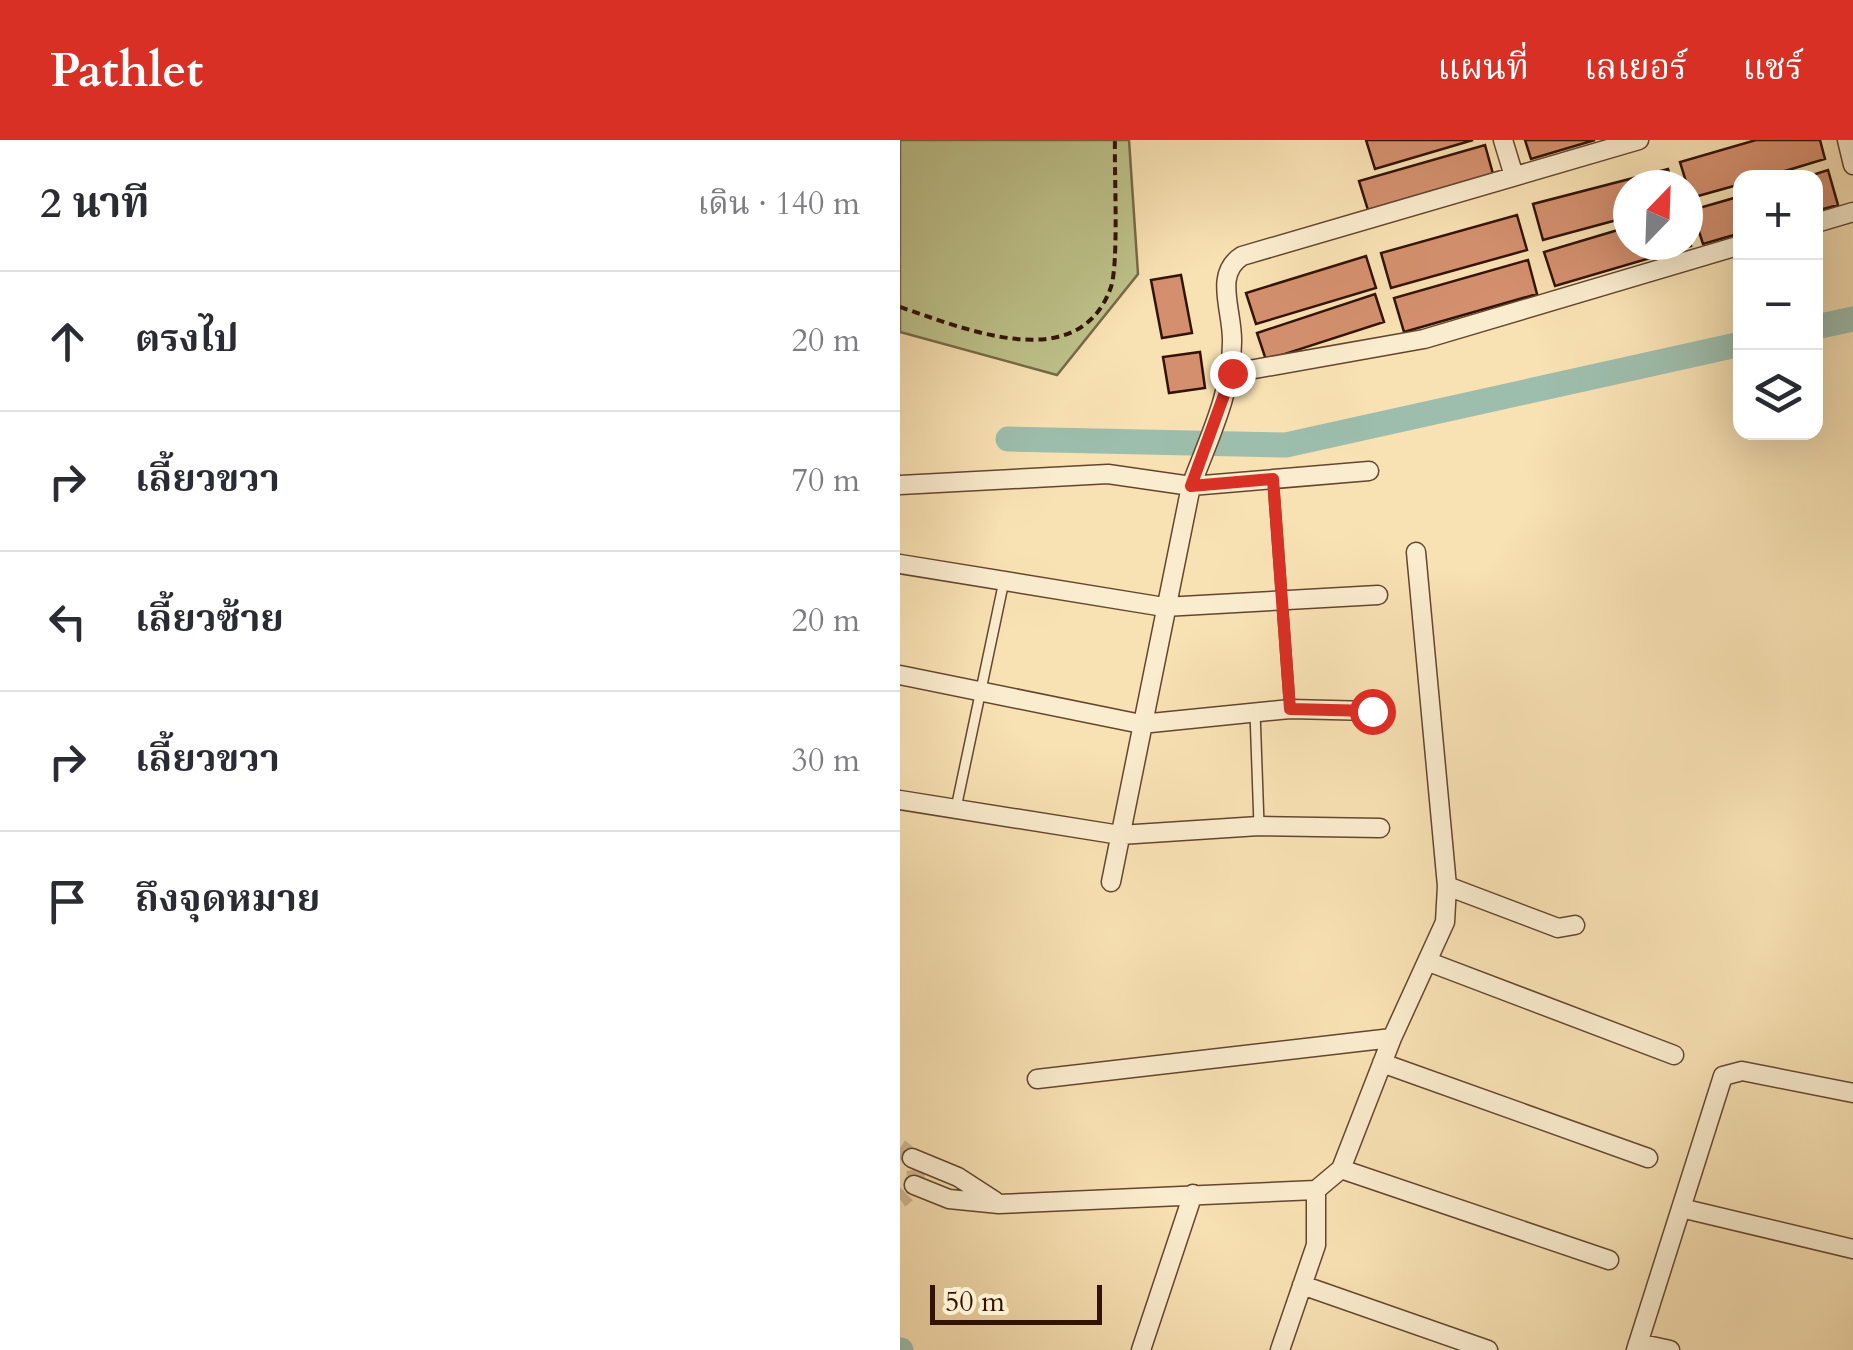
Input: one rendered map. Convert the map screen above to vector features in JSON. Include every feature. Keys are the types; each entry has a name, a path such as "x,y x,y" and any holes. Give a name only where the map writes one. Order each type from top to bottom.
{"street":[{"path":"1504,140 1514,176"},
{"path":"1110,882 1191,486 1232,373 1232,322 1224,277 1229,264 1242,256 1639,140"},
{"path":"1847,140 1853,165"},
{"path":"1823,221 1853,212"},
{"path":"1232,373 1424,339 1733,248"},
{"path":"900,485 1108,474 1191,486 1369,471"},
{"path":"914,1184 950,1200 999,1204 1316,1190 1341,1169 1392,1038 1445,922 1447,886 1416,552"},
{"path":"900,564 1164,607 1378,595"},
{"path":"900,676 1141,724 1290,709 1372,711"},
{"path":"900,800 1120,834 1259,826 1380,828"},
{"path":"1447,886 1558,928 1575,925"},
{"path":"1428,962 1674,1055"},
{"path":"1038,1080 1392,1038"},
{"path":"1382,1063 1648,1158"},
{"path":"1670,1350 1637,1346 1723,1076 1742,1072 1853,1093"},
{"path":"912,1158 958,1177 999,1204"},
{"path":"1341,1169 1609,1260"},
{"path":"1280,1350 1316,1245 1316,1190"},
{"path":"1142,1350 1193,1194"},
{"path":"1681,1208 1853,1250"},
{"path":"1302,1285 1488,1350"}],"lane":[{"path":"1273,479 1285,599 1290,709"},
{"path":"956,808 1004,581"},
{"path":"1256,712 1259,826"}],"path":[{"path":"900,307 994,338 1045,341 1092,321 1112,285 1115,140"}],"green space":[{"path":"900,140 1129,140 1138,274 1057,375 900,332"}],"building":[{"path":"1366,140 1473,140 1375,169"},
{"path":"1525,140 1595,140 1531,159"},
{"path":"1756,140 1820,140 1825,159 1789,170 1733,170 1733,186 1703,195 1703,170 1682,170 1680,162"},
{"path":"1485,145 1493,174 1368,210 1359,181"},
{"path":"1828,170 1838,205 1823,209 1823,172"},
{"path":"1613,183 1613,221 1543,240 1533,204"},
{"path":"1733,198 1733,235 1703,244 1703,207"},
{"path":"1517,215 1527,250 1391,288 1381,253"},
{"path":"1613,231 1613,260 1643,260 1555,286 1544,252"},
{"path":"1366,256 1376,288 1256,324 1246,293"},
{"path":"1528,260 1537,294 1404,332 1394,298"},
{"path":"1181,275 1192,333 1162,338 1151,280"},
{"path":"1375,294 1384,322 1266,360 1257,333"},
{"path":"1200,352 1205,388 1169,393 1163,357"}],"waterway":[{"path":"1823,325 1853,319"},
{"path":"1008,439 1286,445 1733,346"}],"tunnel":[{"path":"900,1148 912,1160 916,1174 912,1187 900,1199"}],"route":[{"path":"1232,373 1191,486 1273,479 1285,599 1290,709 1372,711"}]}
